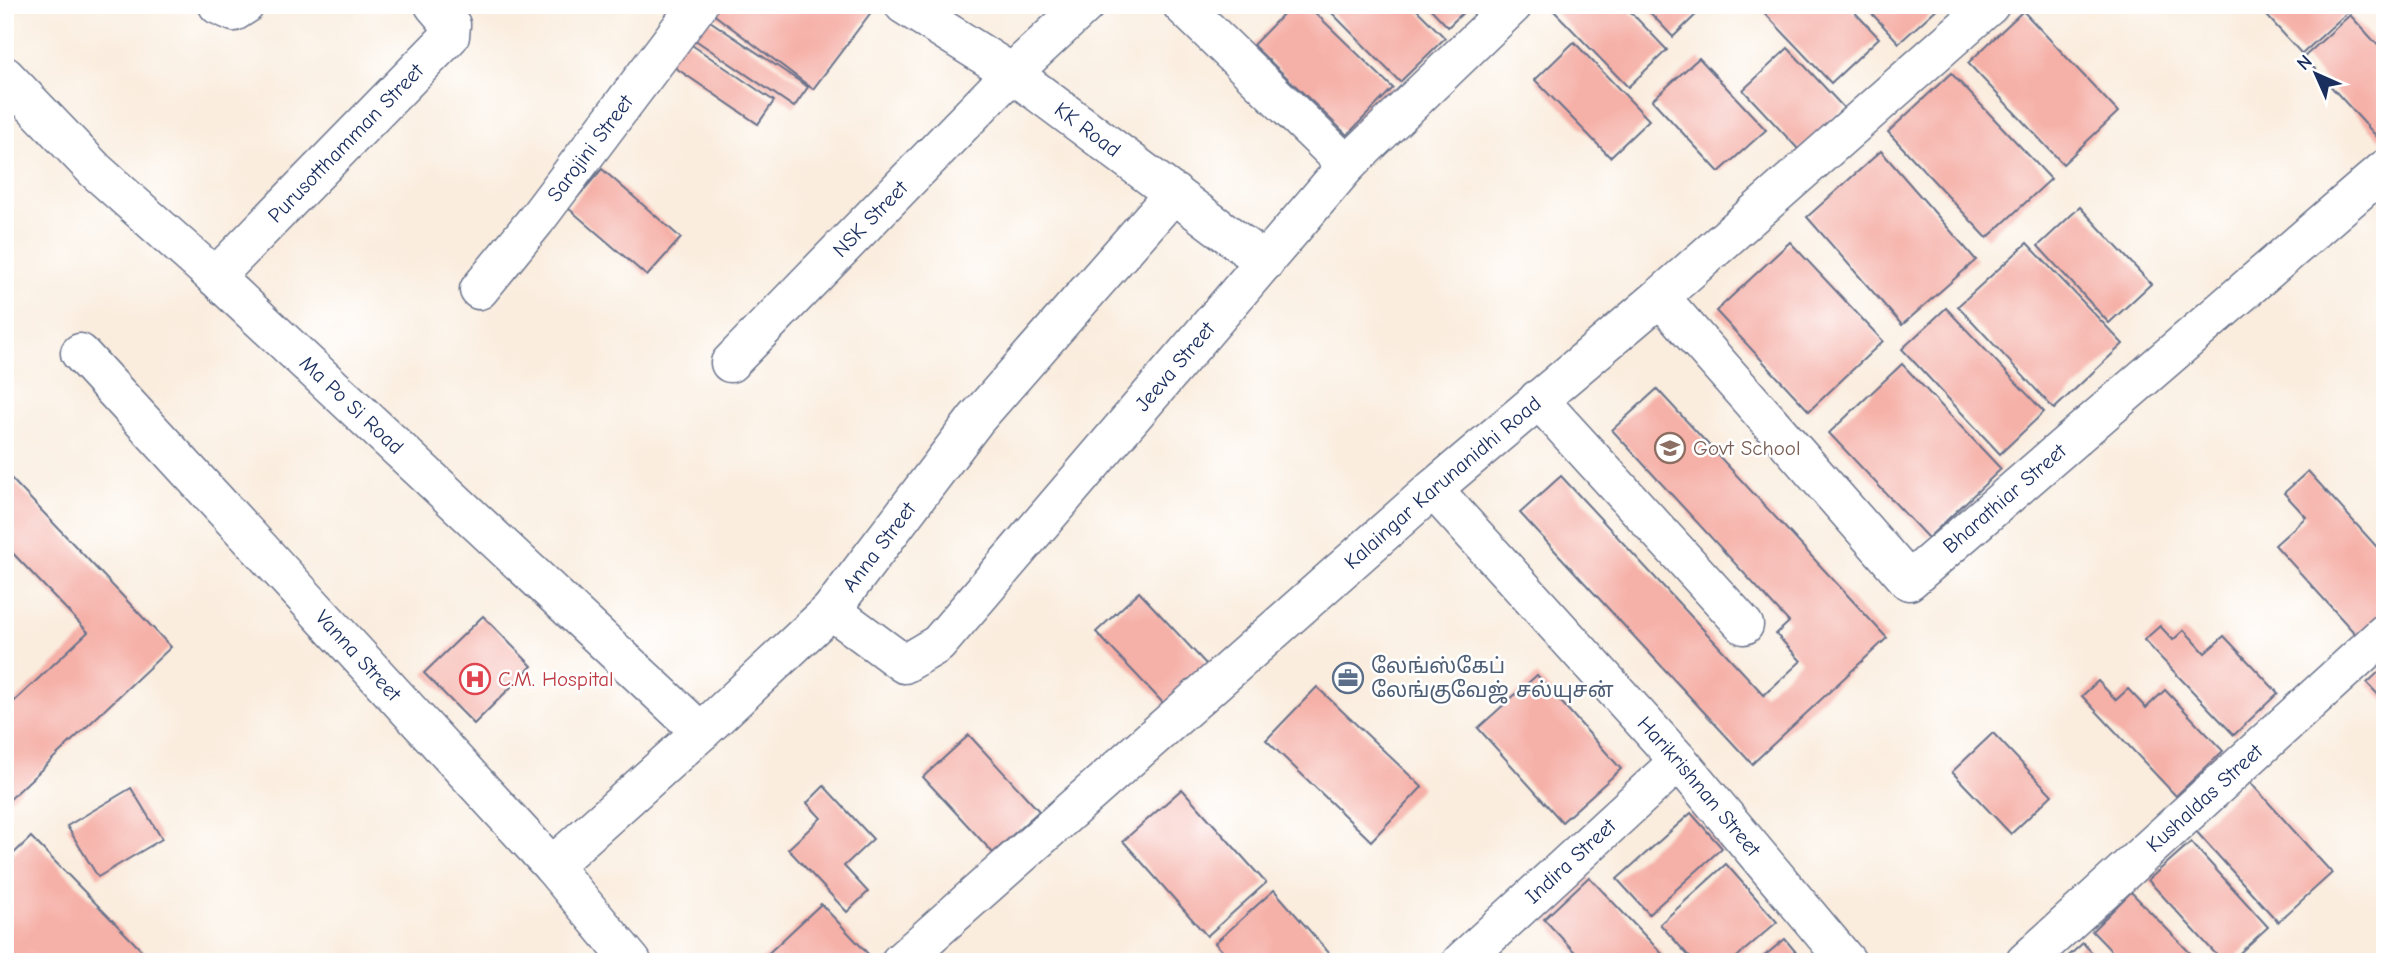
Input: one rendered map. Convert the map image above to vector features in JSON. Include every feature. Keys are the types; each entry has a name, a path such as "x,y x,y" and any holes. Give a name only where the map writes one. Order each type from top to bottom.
{"street":[{"name":"Purusotthamman Street","path":"215,277 450,36 451,25 434,5"},
{"name":"Sarojini Street","path":"479,290 536,220 698,5"},
{"name":"KK Road","path":"904,5 1012,73 1265,262"},
{"name":"NSK Street","path":"730,363 1012,73 1085,5"},
{"path":"1182,5 1347,165"},
{"name":"Jeeva Street","path":"831,610 904,664 938,644 1347,165 1513,5"},
{"name":"Kalaingar Karunanidhi Road","path":"900,962 1433,488 1660,297 1990,5"},
{"name":"Ma Po Si Road","path":"5,76 95,170 215,277 701,732"},
{"name":"Bharathiar Street","path":"1660,297 1909,581 2385,169"},
{"name":"Anna Street","path":"552,866 831,610 976,419 1174,193"},
{"name":"Vanna Street","path":"80,352 552,866 632,962"},
{"path":"1538,399 1744,625"},
{"name":"Harikrishnan Street","path":"1433,488 1679,761 1847,962"},
{"name":"Kushaldas Street","path":"2025,962 2385,633"},
{"name":"Indira Street","path":"1461,962 1679,761"}],"building":[{"path":"711,5 865,5 872,11 813,89 708,10"},
{"path":"1292,5 1307,5 1393,88 1347,135 1253,45"},
{"path":"1324,5 1412,5 1445,38 1400,82"},
{"path":"1427,5 1471,5 1448,27"},
{"path":"1558,5 1624,5 1667,50 1628,87 1553,10"},
{"path":"1643,5 1706,5 1673,37"},
{"path":"1757,5 1848,5 1879,38 1831,83"},
{"path":"1864,5 1941,5 1899,43"},
{"path":"2257,5 2342,5 2348,12 2302,54"},
{"path":"2023,11 2118,112 2063,164 1968,63"},
{"path":"701,15 808,87 794,107 688,35"},
{"path":"2350,15 2385,53 2385,134 2379,139 2304,57"},
{"path":"683,39 774,101 758,124 667,62"},
{"path":"1574,42 1649,120 1610,157 1535,80"},
{"path":"1788,48 1844,108 1799,150 1743,90"},
{"path":"1699,58 1766,130 1719,172 1652,100"},
{"path":"1951,73 2051,179 1987,238 1888,132"},
{"path":"1881,151 1976,260 1902,325 1807,217"},
{"path":"602,169 681,238 647,276 568,208"},
{"path":"2080,207 2151,284 2109,323 2038,246"},
{"path":"1790,242 1883,341 1809,411 1716,311"},
{"path":"2027,243 2123,344 2054,409 1958,306"},
{"path":"1946,308 2044,412 2000,454 1902,349"},
{"path":"1902,364 2001,469 1928,538 1829,433"},
{"path":"1657,389 1887,638 1752,764 1520,513 1561,476 1764,695 1801,661 1776,634 1789,622 1612,430"},
{"path":"2308,471 2385,556 2385,614 2359,638 2275,545 2306,517 2284,493"},
{"path":"5,472 171,647 5,804 5,710 88,632 5,545"},
{"path":"1139,592 1207,665 1165,705 1096,632"},
{"path":"483,616 532,666 474,724 424,673"},
{"path":"2160,626 2173,640 2184,630 2205,653 2224,636 2278,693 2234,735 2144,640"},
{"path":"2385,666 2385,702 2367,683"},
{"path":"1537,675 1621,769 1562,822 1478,728"},
{"path":"2098,681 2116,700 2128,689 2146,708 2165,690 2223,751 2176,796 2082,696"},
{"path":"1317,687 1422,787 1371,841 1266,740"},
{"path":"1993,733 2052,795 2011,834 1952,772"},
{"path":"969,735 1039,811 993,853 923,777"},
{"path":"2249,781 2332,873 2278,922 2195,830"},
{"path":"824,786 873,839 844,866 868,892 847,912 788,849 821,818 807,803"},
{"path":"131,788 162,839 98,877 67,826"},
{"path":"1182,789 1266,883 1207,936 1123,841"},
{"path":"1691,813 1722,848 1649,914 1617,879"},
{"path":"31,837 153,962 5,962 5,862"},
{"path":"2191,842 2268,927 2230,962 2223,962 2148,880"},
{"path":"1726,864 1777,922 1731,962 1694,962 1660,924"},
{"path":"1589,877 1670,962 1584,962 1544,919"},
{"path":"1274,890 1337,962 1232,962 1215,943"},
{"path":"2131,892 2199,962 2122,962 2092,931"},
{"path":"821,904 871,957 866,962 759,962"},
{"path":"1785,939 1804,962 1757,962"},
{"path":"2083,943 2101,962 2062,962"}],"place":[{"name":"Govt School","path":"1670,448"},
{"name":"லேங்ஸ்கேப் லேங்குவேஜ் சல்யுசன்","path":"1348,678"},
{"name":"C.M. Hospital","path":"475,679"}]}
